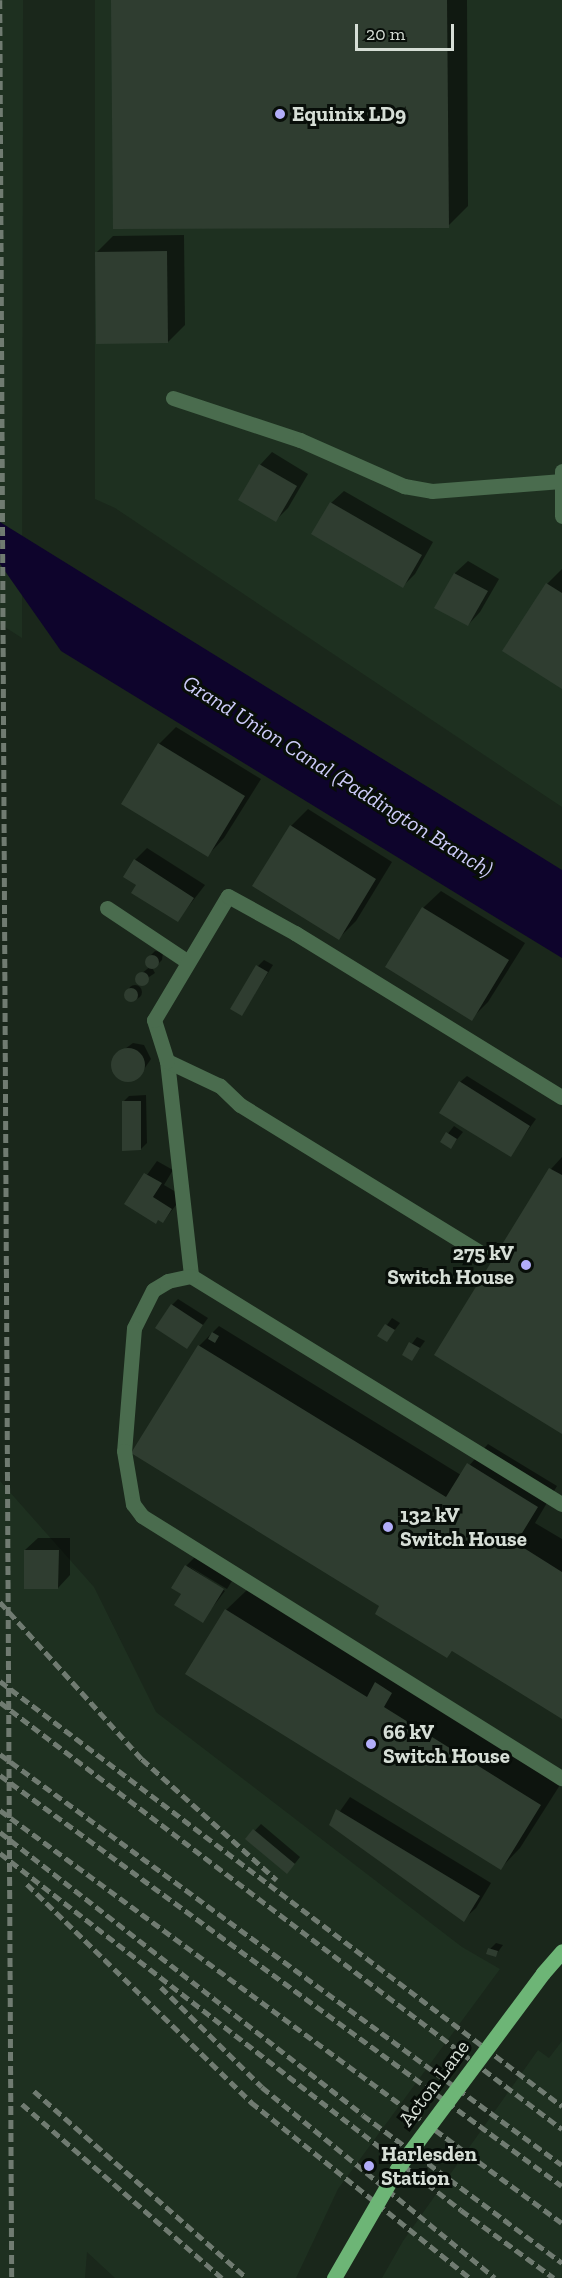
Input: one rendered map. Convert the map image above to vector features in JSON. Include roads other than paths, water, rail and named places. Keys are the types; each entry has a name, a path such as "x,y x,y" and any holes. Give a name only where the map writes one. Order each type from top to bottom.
{"main road":[{"name":"Acton Lane","path":"334,2278 397,2169 561,1952"}],"street":[{"path":"173,399 300,440 404,486 432,491 562,481"},
{"path":"562,471 562,516"},
{"path":"191,1276 167,1061 154,1020 228,896 295,933 562,1097"},
{"path":"107,908 188,962"},
{"path":"167,1061 220,1086 240,1105 484,1255"},
{"path":"562,1504 191,1276 168,1281 153,1290 134,1328 124,1451 133,1504 142,1516 562,1778"}],"water":[{"name":"Grand Union Canal (Paddington Branch)","path":"0,522 562,870 562,958 61,651 0,564"}],"railway":[{"path":"0,0 12,2278"},
{"path":"0,1602 142,1759 277,1880"},
{"path":"0,1681 562,2106"},
{"path":"0,1702 562,2129"},
{"path":"0,1754 562,2165"},
{"path":"0,1775 562,2186"},
{"path":"0,1810 562,2223"},
{"path":"0,1832 363,2115 562,2263"},
{"path":"0,1853 461,2210 554,2278"},
{"path":"27,1884 251,2102 470,2278"},
{"path":"161,1987 262,2087 495,2278"},
{"path":"34,2091 247,2278"},
{"path":"22,2104 222,2278"}],"place":[{"name":"Equinix LD9","path":"280,114"},
{"name":"275 kV Switch House","path":"526,1265"},
{"name":"132 kV Switch House","path":"388,1527"},
{"name":"66 kV Switch House","path":"371,1744"},
{"name":"Harlesden Station","path":"369,2166"}]}
